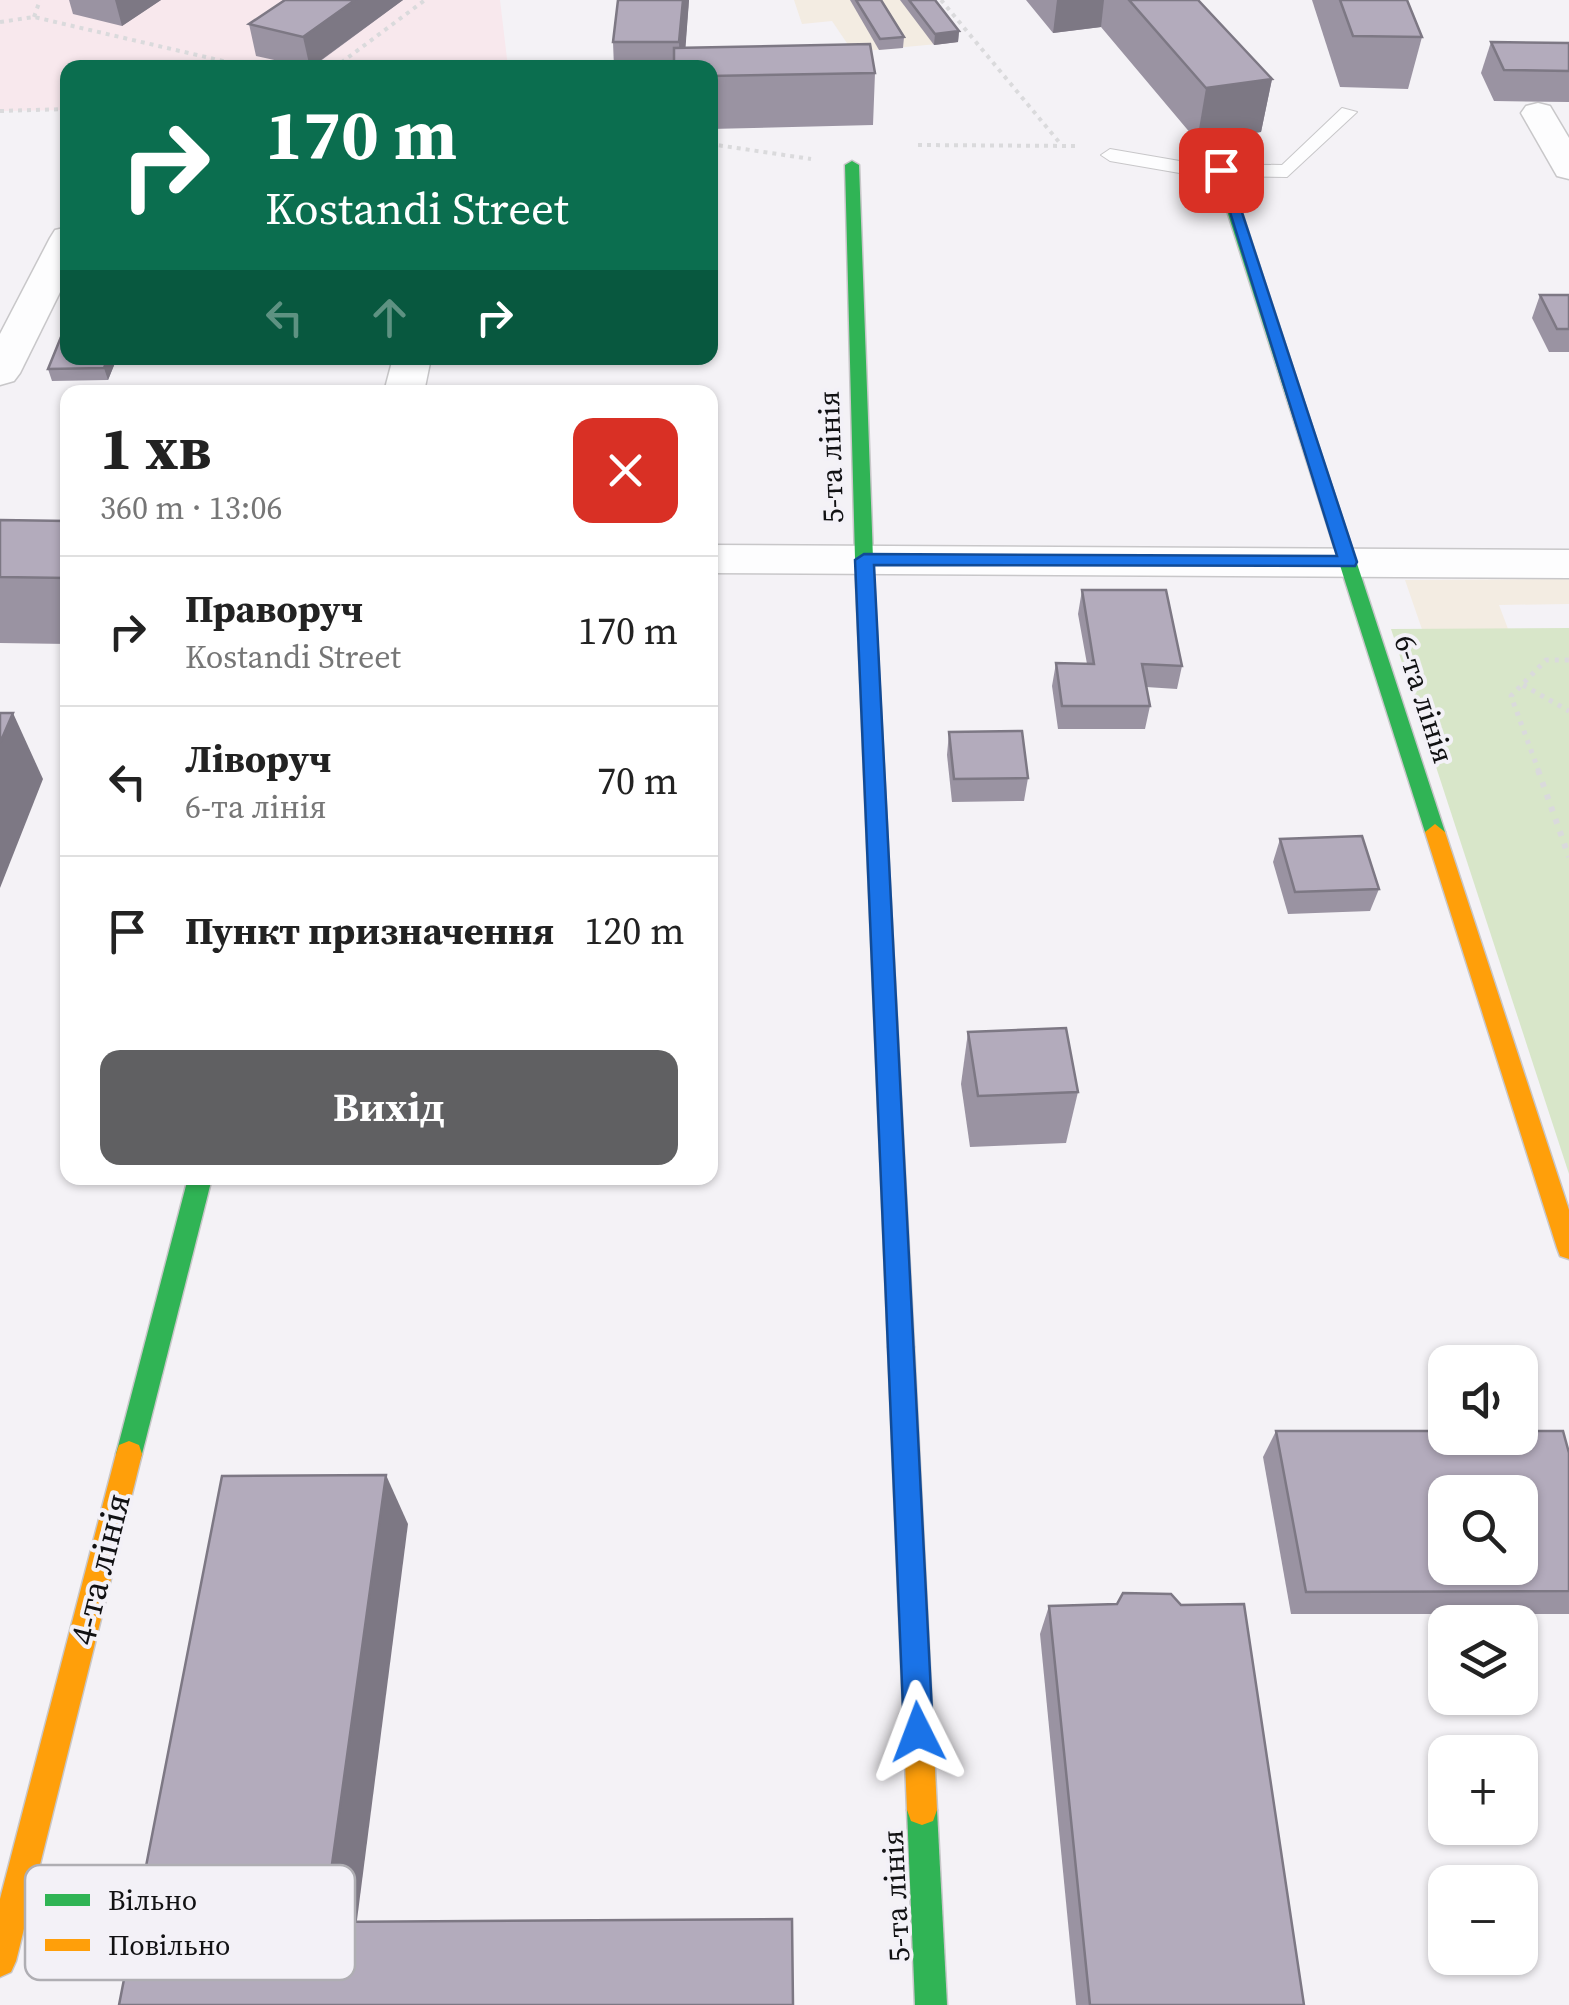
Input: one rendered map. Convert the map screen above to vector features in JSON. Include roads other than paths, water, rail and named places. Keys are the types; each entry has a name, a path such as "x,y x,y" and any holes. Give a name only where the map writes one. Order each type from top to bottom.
{"street":[{"path":"1538,113 1569,169"},
{"name":"5-та лінія","path":"852,166 864,560 931,2005"},
{"name":"6-та лінія","path":"1221,170 1569,1248"},
{"path":"0,373 60,254"},
{"path":"718,558 1569,564"},
{"name":"4-та лінія","path":"0,1960 198,1185"}],"lane":[{"path":"1110,154 1221,170 1287,171 1348,112"}]}
